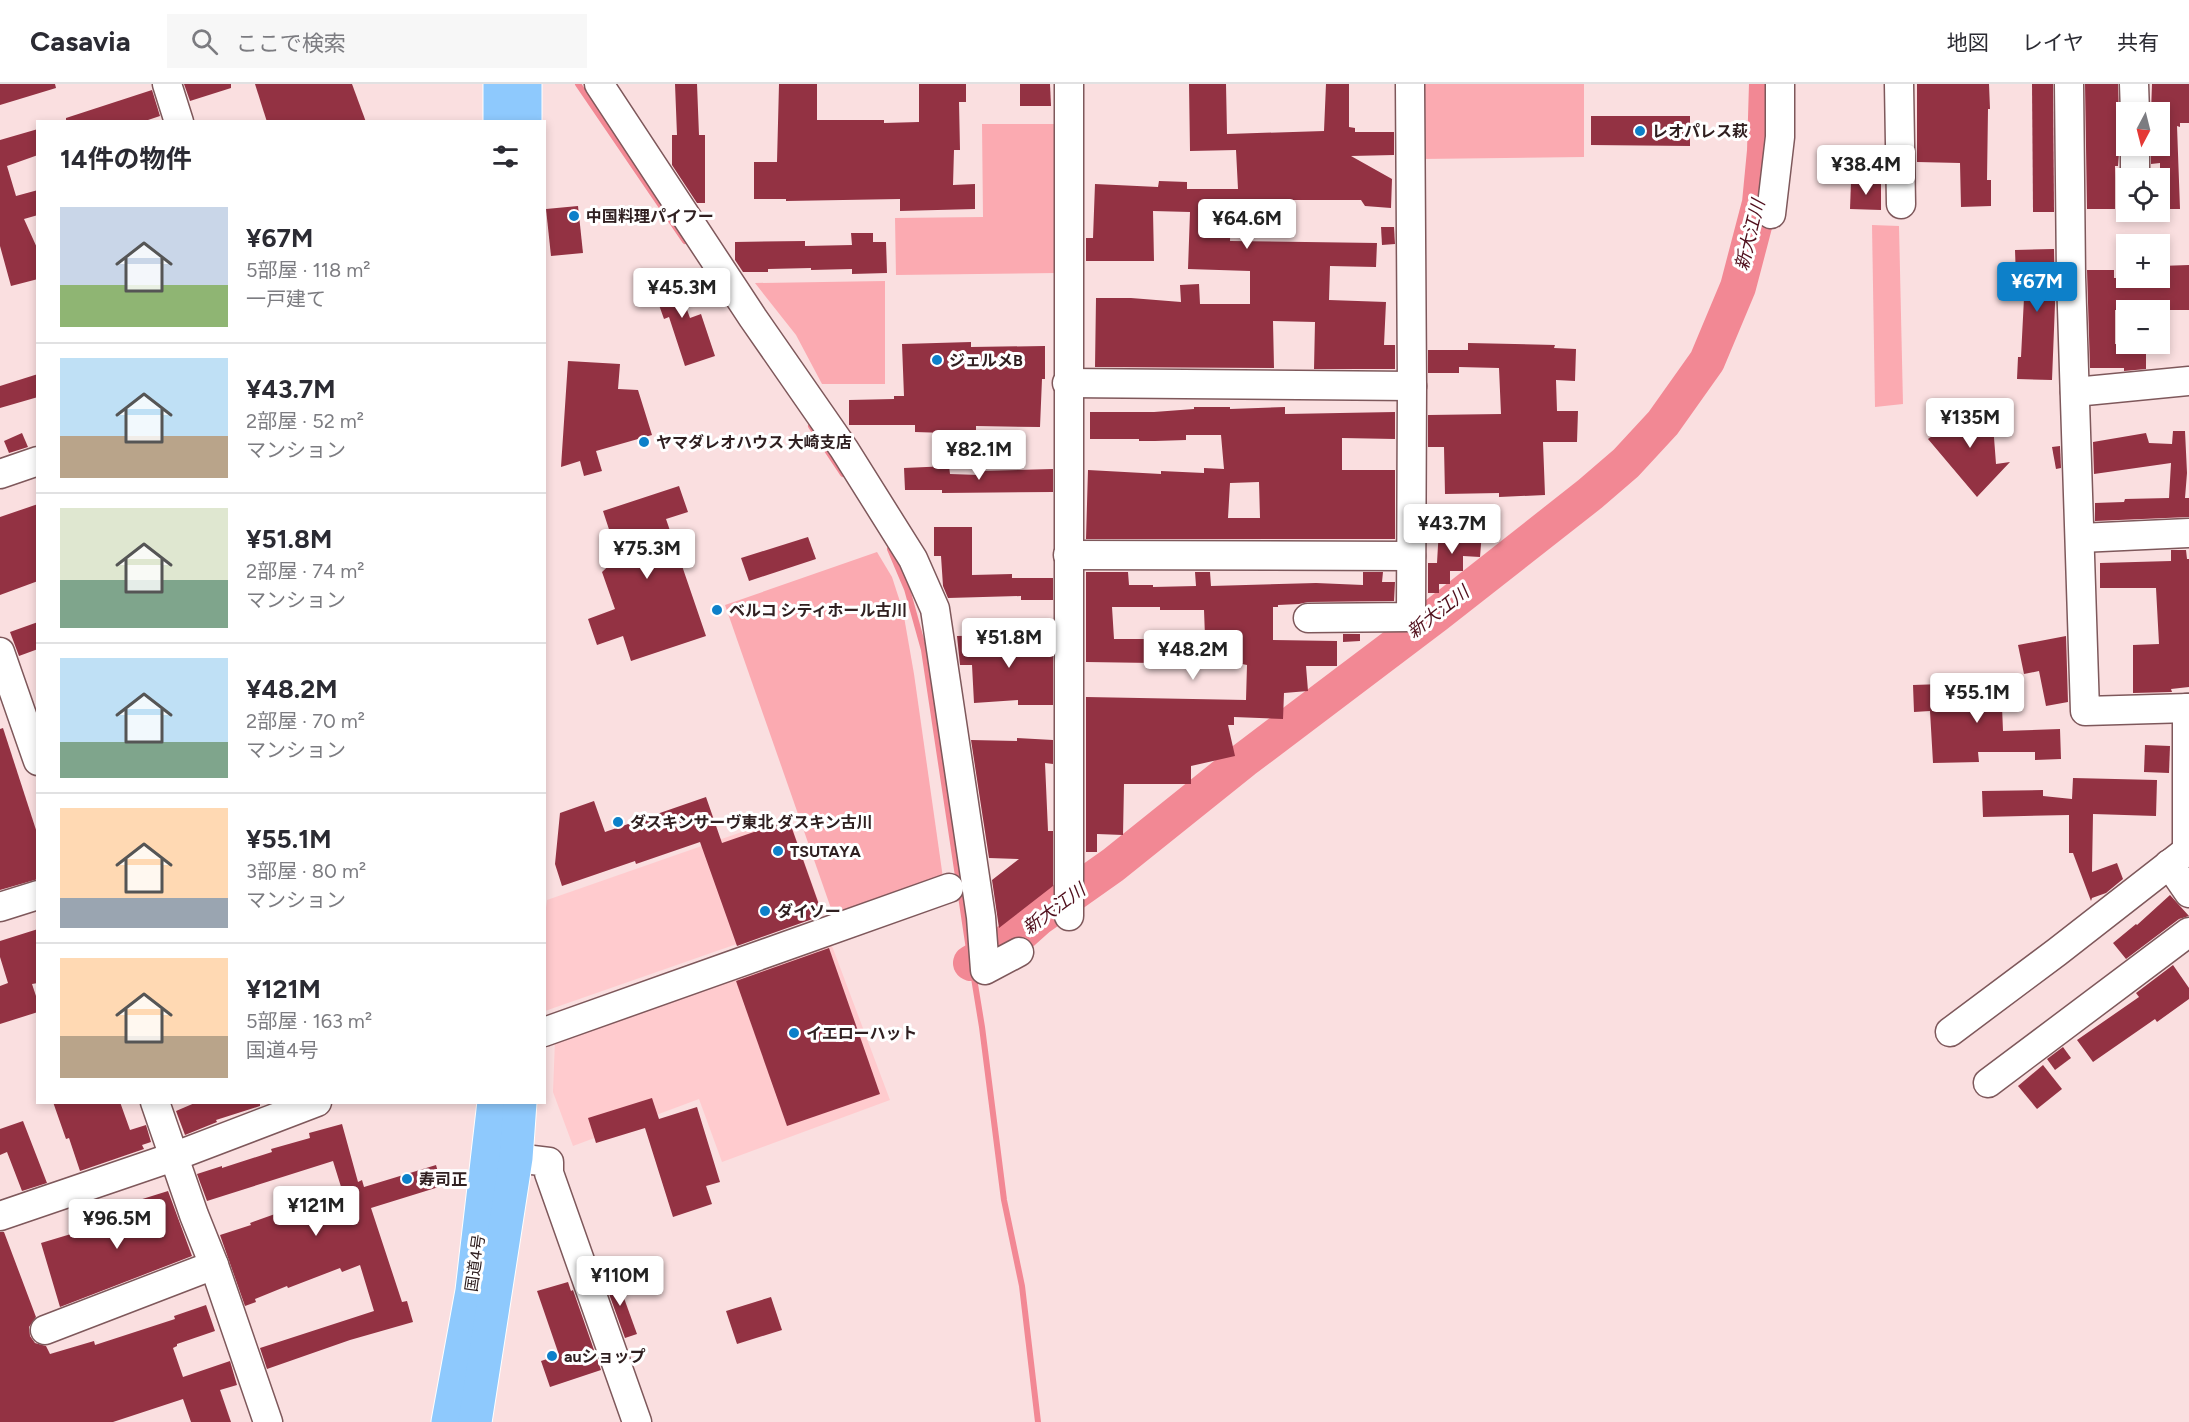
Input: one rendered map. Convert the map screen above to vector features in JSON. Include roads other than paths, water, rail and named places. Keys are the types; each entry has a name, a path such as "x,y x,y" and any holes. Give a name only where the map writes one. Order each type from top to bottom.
{"highway":[{"path":"500,84 501,120"},
{"path":"525,84 525,120"},
{"name":"国道4号","path":"448,1422 472,1291 490,1153 494,1104"},
{"name":"国道4号","path":"475,1422 516,1158 520,1104"}],"street":[{"path":"167,84 178,120"},
{"path":"599,84 753,318 844,449 913,559 935,609 981,917 1001,961"},
{"path":"1068,906 1069,84"},
{"path":"1308,618 1411,617 1410,84"},
{"path":"1771,214 1780,137 1780,84"},
{"path":"1899,84 1901,204"},
{"path":"2070,84 2071,277 2085,711 2188,708 2181,854 2189,893"},
{"path":"2134,84 2135,102"},
{"path":"2075,392 2189,381"},
{"path":"1067,383 1412,386"},
{"path":"0,474 36,462"},
{"path":"2080,538 2189,533"},
{"path":"1068,555 1411,556"},
{"path":"0,652 36,755"},
{"path":"1950,1032 2057,952 2181,854"},
{"path":"546,1031 949,888"},
{"path":"0,908 36,896"},
{"path":"1988,1083 2189,932"},
{"path":"156,1104 268,1422"},
{"path":"0,1216 173,1157 312,1104"},
{"path":"516,1158 549,1162 549,1173 637,1422"},
{"path":"45,1330 214,1265"}],"waterway":[{"path":"578,84 685,241"},
{"name":"新大江川","path":"971,963 1019,935 1038,918 1113,865 1244,760 1436,615 1590,494 1626,463 1663,423 1707,361 1738,287 1760,203 1765,151 1767,84"},
{"path":"811,426 843,474"},
{"path":"890,549 907,589 924,650 970,956"},
{"path":"973,972 1004,1200 1022,1286 1038,1422"}],"place":[{"name":"レオパレス萩","path":"1640,131"},
{"name":"中国料理パイフー","path":"574,216"},
{"name":"ジェルメB","path":"937,360"},
{"name":"ヤマダレオハウス 大崎支店","path":"644,442"},
{"name":"ベルコ シティホール古川","path":"717,610"},
{"name":"ダスキンサーヴ東北 ダスキン古川","path":"618,822"},
{"name":"TSUTAYA","path":"778,851"},
{"name":"ダイソー","path":"765,911"},
{"name":"イエローハット","path":"794,1033"},
{"name":"寿司正","path":"407,1179"},
{"name":"auショップ","path":"552,1356"}]}
